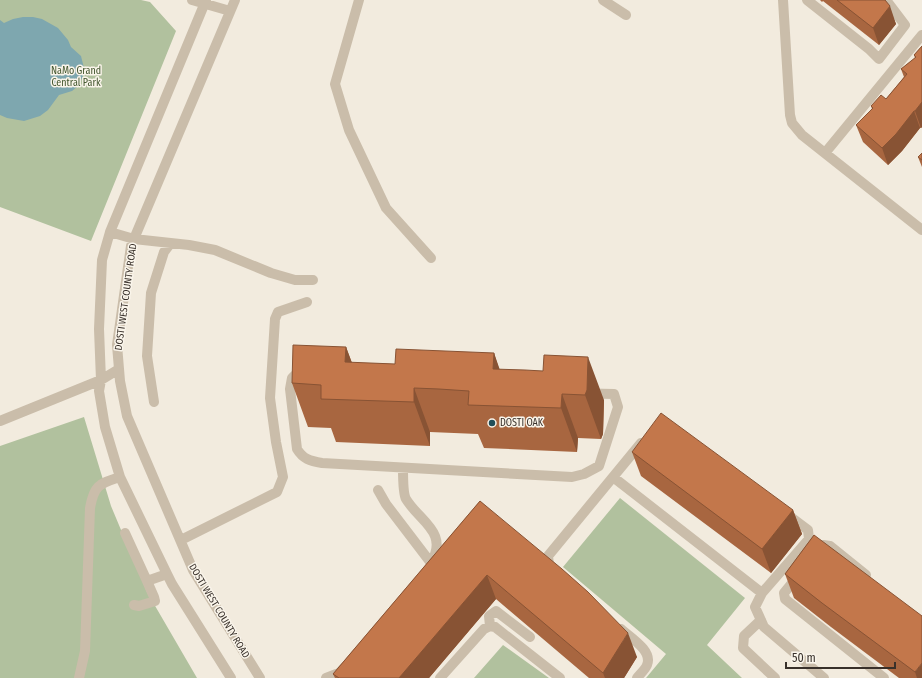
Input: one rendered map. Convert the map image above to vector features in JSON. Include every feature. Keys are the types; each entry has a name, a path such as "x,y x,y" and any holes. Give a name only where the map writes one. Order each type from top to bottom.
{"street":[{"path":"192,0 205,2 230,11"},
{"name":"DOSTI WEST COUNTY ROAD","path":"235,0 131,246 117,345 120,382 127,416 193,570 260,678"},
{"path":"359,0 335,84 349,130 386,208 431,258"},
{"path":"603,0 626,15"},
{"path":"783,0 789,102 792,123 802,135 922,230"},
{"path":"807,0 879,59 905,25 886,0"},
{"name":"DOSTI WEST COUNTY ROAD","path":"205,2 110,232 102,260 99,329 101,380 99,391 106,427 120,477 172,584 231,678"},
{"path":"825,153 922,35"},
{"path":"110,232 134,239 189,245 215,250 271,273 295,280 313,280"},
{"path":"154,402 147,356 151,293 164,252 170,244"},
{"path":"181,540 277,492 283,477 276,442 270,398 275,319 278,312 306,302"},
{"path":"0,421 101,380 119,369"},
{"path":"301,374 569,393 614,394 618,407 599,466 584,474 572,477 403,468 322,463 306,460 297,449 290,389 292,378 301,374"},
{"path":"560,575 549,565 548,556 647,436"},
{"path":"403,468 405,498 435,533 437,542 436,553 428,566"},
{"path":"79,678 85,651 90,508 93,494 103,483 120,477"},
{"path":"613,477 762,593"},
{"path":"378,490 428,566"},
{"path":"783,512 808,530 809,539 762,593 755,607 764,627 824,678"},
{"path":"125,533 155,601 139,606 134,605"},
{"path":"873,580 830,546 823,545 784,593 785,600 884,678"},
{"path":"428,566 446,553"},
{"path":"147,581 167,574"},
{"path":"490,626 489,616 496,611 530,637"},
{"path":"761,620 744,636 743,648 775,678"},
{"path":"612,621 646,652 648,657 646,666 637,678"},
{"path":"440,678 481,632 490,626 495,627 560,678"},
{"path":"326,678 339,676 349,661"}],"green space":[{"name":"NaMo Grand Central Park","path":"0,0 141,0 150,2 176,31 91,241 0,207"},
{"path":"84,417 111,506 147,592 197,678 0,678 0,446"},
{"path":"620,498 745,598 707,645 742,678 646,678 666,654 563,567"},
{"path":"503,645 549,678 474,678"}],"water":[{"path":"23,17 42,19 58,28 68,40 71,47 81,56 84,68 84,74 78,86 72,91 59,95 48,110 40,116 24,121 7,118 0,115 0,20 4,23"}],"building":[{"path":"837,0 885,0 890,6 873,28"},
{"path":"922,46 922,102 896,134 882,148 856,125 873,108 871,106 881,95 886,99 907,74 901,69 916,57 914,55"},
{"path":"922,153 922,160 918,157"},
{"path":"293,345 346,347 345,362 395,364 396,349 494,353 493,369 543,371 544,355 588,357 587,390 585,395 562,394 561,408 468,405 469,391 414,388 414,402 321,399 321,385 292,383"},
{"path":"661,413 793,510 762,549 632,452"},
{"path":"480,501 588,592 628,633 603,673 487,575 399,678 339,678 333,674"},
{"path":"814,535 922,616 922,663 915,672 785,574"}],"place":[{"name":"DOSTI OAK","path":"492,423"}]}
